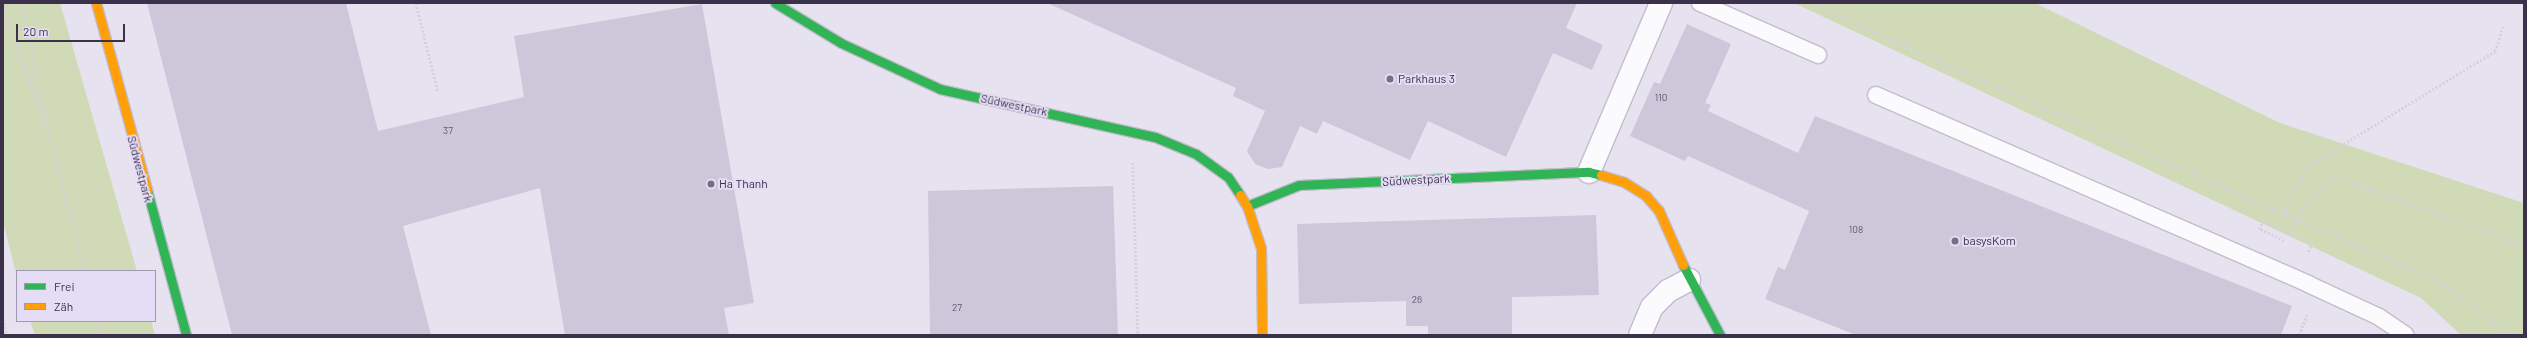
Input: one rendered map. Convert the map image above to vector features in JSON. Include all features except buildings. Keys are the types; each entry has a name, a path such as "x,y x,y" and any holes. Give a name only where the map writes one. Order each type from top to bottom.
{"street":[{"name":"Südwestpark","path":"96,3 186,335"},
{"name":"Südwestpark","path":"774,3 841,43 940,89 1132,131 1155,137 1196,154 1228,177 1247,206 1261,248 1262,335"},
{"path":"1589,172 1660,3"},
{"name":"Südwestpark","path":"1247,206 1298,185 1589,172 1624,182 1646,196 1659,211 1689,280 1720,335"},
{"path":"1640,335 1652,307 1668,291 1689,280"}],"lane":[{"path":"1700,3 1818,55"},
{"path":"1876,95 2308,284 2379,317 2406,335"}],"path":[{"path":"3,3 51,142"},
{"path":"23,3 51,142 85,270"},
{"path":"416,3 438,91"},
{"path":"1813,3 1892,40 2296,219 2439,280 2512,335"},
{"path":"2283,212 2306,167 2495,50 2503,26"},
{"path":"1132,131 1138,335"},
{"path":"2296,219 2323,184 2338,177 2524,245"},
{"path":"2290,233 2312,243 2308,252"},
{"path":"3,319 7,335"},
{"path":"99,322 102,335"},
{"path":"2298,335 2300,330"}],"green space":[{"path":"3,3 60,3 137,270 16,270 16,273 3,222"},
{"path":"1794,3 2035,3 2280,123 2524,203 2524,335 2461,335 2421,298"},
{"path":"30,322 151,322 155,335 35,335"}],"traffic: fast":[{"path":"775,3 841,43 940,89 1155,137 1196,154 1228,177 1240,195"},
{"path":"1247,206 1299,185 1589,172 1601,175"},
{"path":"147,190 186,335"},
{"path":"1683,265 1720,335"}],"traffic: slow":[{"path":"96,3 147,190"},
{"path":"1601,175 1624,182 1646,196 1659,211 1683,265"},
{"path":"1240,195 1247,206 1261,248 1262,335"}],"place":[{"name":"Parkhaus 3","path":"1390,79"},
{"name":"Ha Thanh","path":"711,184"},
{"name":"basysKom","path":"1955,241"}]}
